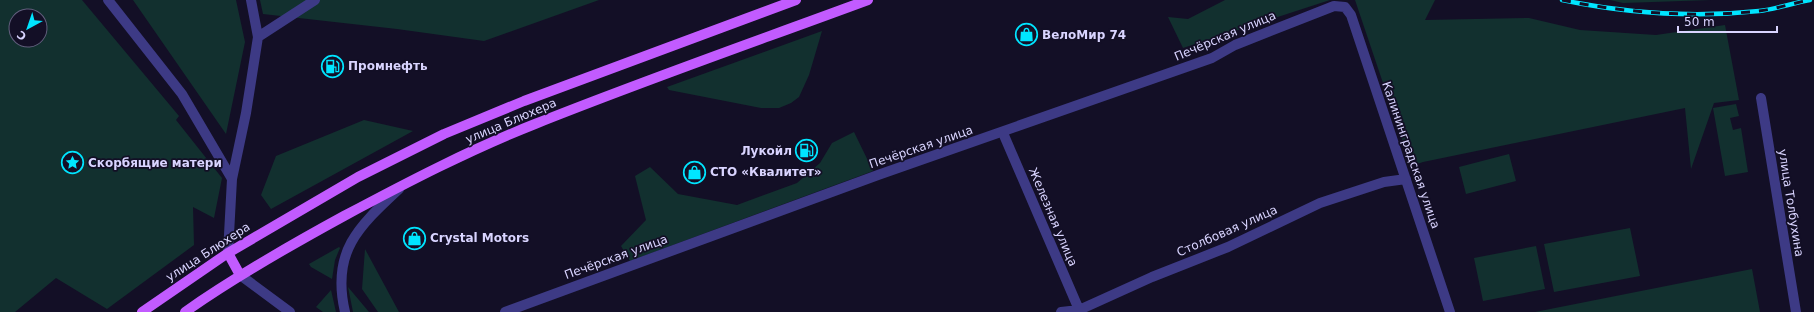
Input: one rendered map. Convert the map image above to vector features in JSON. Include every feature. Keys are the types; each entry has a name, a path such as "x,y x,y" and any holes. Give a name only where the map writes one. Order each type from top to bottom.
{"main road":[{"name":"улица Блюхера","path":"142,312 228,253 358,177 444,134 524,100 796,0"},
{"name":"улица Блюхера","path":"185,312 240,275 405,184 534,124 868,0"},
{"path":"228,253 240,275"}],"street":[{"path":"108,0 182,94 232,179"},
{"path":"228,253 232,179 246,113 258,37 251,0"},
{"path":"258,37 314,0"},
{"name":"Печёрская улица","path":"505,312 878,175 1002,133 1212,58 1235,45 1334,6 1345,7"},
{"name":"Калининградская улица","path":"1345,7 1351,15 1450,312"},
{"name":"улица Толбухина","path":"1761,98 1796,312"},
{"name":"Железная улица","path":"1002,133 1079,311"},
{"name":"Столбовая улица","path":"1061,312 1079,311 1152,277 1228,247 1320,203 1384,182 1406,180"},
{"path":"345,312 340,281 341,266 352,240 373,213 405,184"},
{"path":"240,275 290,312"}],"green space":[{"path":"0,0 82,0 179,116 176,120 222,178 214,218 193,207 194,245 107,309 56,278 15,312 0,312"},
{"path":"133,0 236,0 245,42 226,134"},
{"path":"260,0 599,0 484,41 397,29 263,14"},
{"path":"1225,0 1330,0 1183,48 1168,17 1188,19"},
{"path":"1355,0 1435,0 1425,20 1529,18 1580,30 1656,35 1725,25 1739,100 1714,103 1691,169 1685,108 1423,162 1411,166"},
{"path":"1610,0 1711,0 1623,3"},
{"path":"822,31 809,75 799,97 791,103 779,108 761,108 669,90 667,87"},
{"path":"1736,104 1739,116 1730,118 1733,130 1741,128 1748,172 1725,176 1713,108"},
{"path":"364,120 413,131 271,209 261,195 276,156"},
{"path":"854,132 873,171 630,261 621,246 646,220 635,176 650,167 678,194 737,205 797,183 820,163 832,143"},
{"path":"1509,154 1516,181 1466,194 1459,167"},
{"path":"1630,228 1640,276 1554,292 1544,244"},
{"path":"1536,246 1545,289 1483,301 1474,258"},
{"path":"339,247 332,279 311,267 309,264"},
{"path":"365,249 399,312 378,312 362,289"},
{"path":"1752,269 1760,312 1535,312"},
{"path":"348,287 369,312 353,312"},
{"path":"331,290 336,312 323,312 316,307"}],"railway":[{"path":"1562,0 1635,11 1685,14 1759,11 1810,0"}],"place":[{"name":"ВелоМир 74","path":"1027,35"},
{"name":"Промнефть","path":"332,66"},
{"name":"Лукойл","path":"807,151"},
{"name":"Скорбящие матери","path":"73,163"},
{"name":"СТО «Квалитет»","path":"695,172"},
{"name":"Crystal Motors","path":"414,238"}]}
